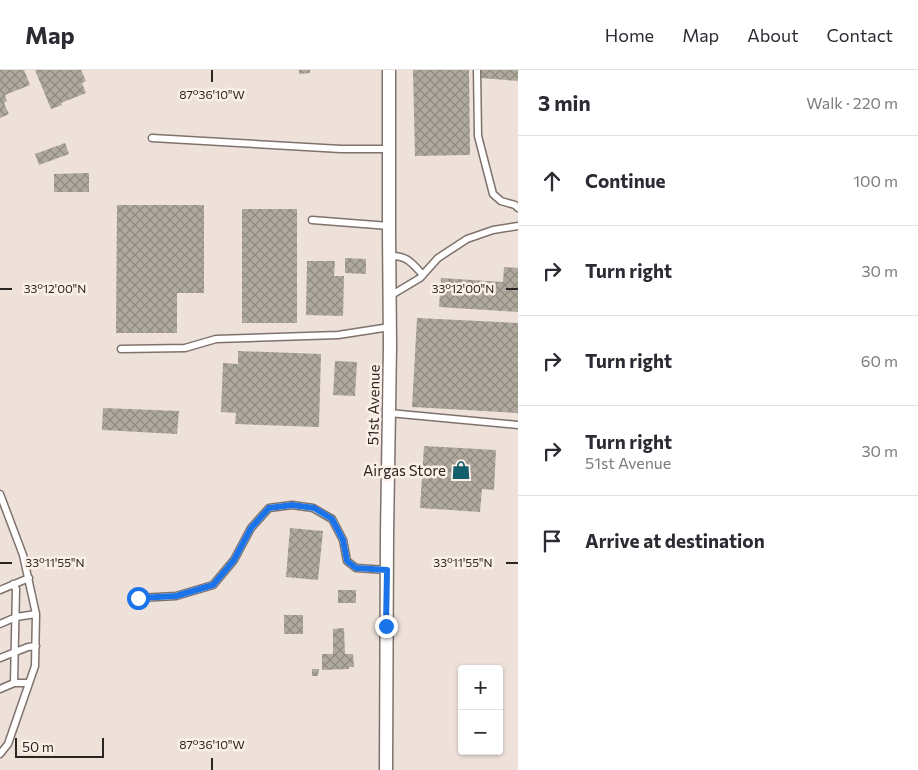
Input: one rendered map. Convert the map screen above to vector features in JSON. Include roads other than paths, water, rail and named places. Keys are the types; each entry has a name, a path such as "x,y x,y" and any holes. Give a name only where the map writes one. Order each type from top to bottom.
{"street":[{"name":"51st Avenue","path":"386,770 390,327 388,70"}],"lane":[{"path":"477,70 478,136 493,194 501,201 515,205 518,208"},
{"path":"152,138 341,149 389,149"},
{"path":"312,220 389,226"},
{"path":"390,296 420,278 438,258 467,239 493,230 518,226"},
{"path":"389,256 399,256 412,263 423,275"},
{"path":"121,348 185,348 216,339 338,335 390,327"},
{"path":"389,413 518,425"},
{"path":"0,494 24,555 36,614 35,666 8,744 0,754"},
{"path":"138,598 176,596 213,585 234,560 251,528 269,508 292,505 314,508 332,519 343,540 347,561 356,568 387,570"},
{"path":"0,590 29,578"},
{"path":"12,584 16,589 14,683"},
{"path":"0,624 16,617 36,614"},
{"path":"0,658 36,646"},
{"path":"0,689 14,683 29,683"}],"place":[{"name":"Airgas Store","path":"461,470"}]}
